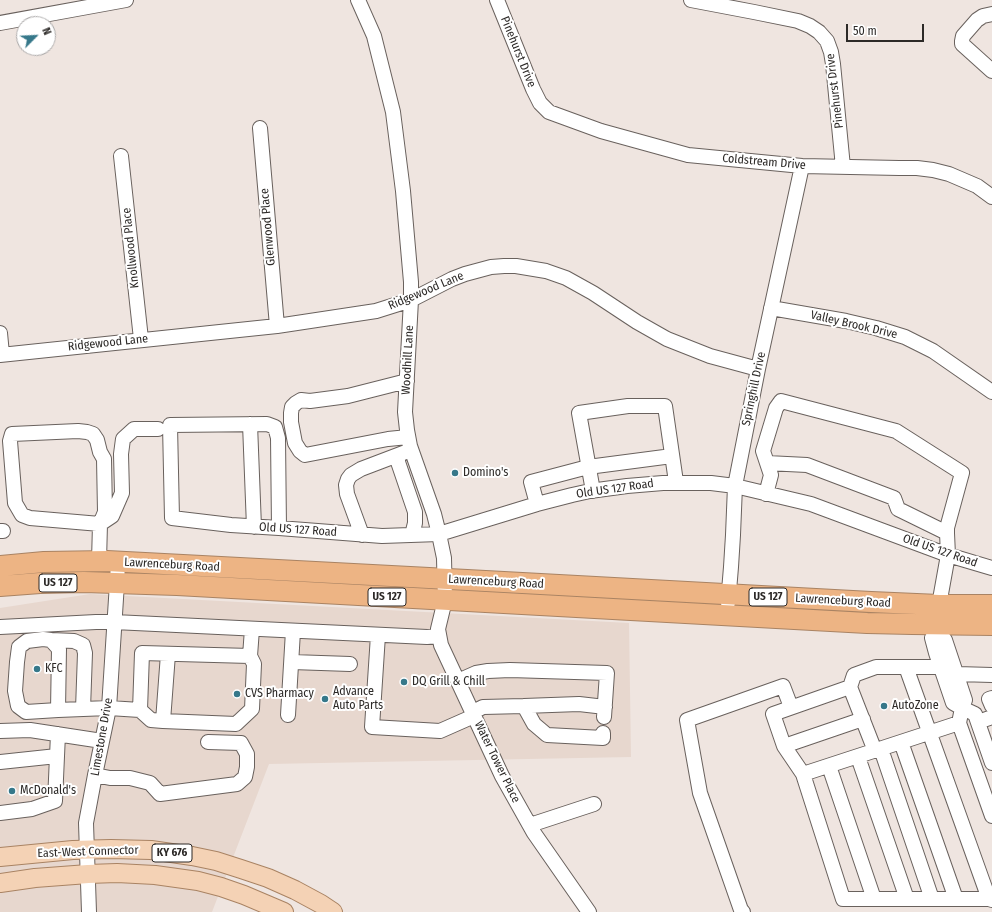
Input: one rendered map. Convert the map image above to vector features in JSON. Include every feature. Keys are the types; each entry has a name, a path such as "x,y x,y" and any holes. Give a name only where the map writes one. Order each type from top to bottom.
{"highway":[{"name":"Lawrenceburg Road","path":"0,566 59,562 108,562 871,602 939,605 992,605"},
{"name":"Lawrenceburg Road","path":"0,586 62,582 117,583 726,615 938,628 992,625"}],"main road":[{"name":"East-West Connector","path":"0,858 87,850 118,849 151,850 192,856 241,868 275,881 321,904 333,912"},
{"name":"East-West Connector","path":"0,883 88,874 117,873 155,875 198,881 221,887 284,912"}],"street":[{"path":"0,23 126,0"},
{"name":"Woodhill Lane","path":"358,0 374,36 393,112 403,192 409,256 411,300 405,412 406,447 434,514 444,558 445,600"},
{"name":"Pinehurst Drive","path":"497,0 533,90 540,103"},
{"name":"Pinehurst Drive","path":"691,0 798,21 819,32 827,41 834,64 843,167"},
{"path":"992,14 983,16 977,20 963,36 962,41 962,44 992,71"},
{"name":"Coldstream Drive","path":"540,103 549,112 601,131 688,155 802,166 934,170 949,174 977,186 992,197"},
{"name":"Glenwood Place","path":"260,128 277,326"},
{"name":"Knollwood Place","path":"121,156 141,340"},
{"name":"Springhill Drive","path":"726,615 733,535 735,486 758,369 802,166"},
{"name":"Ridgewood Lane","path":"1,354 277,326 376,311 411,300 452,279 478,270 491,267 516,266 540,270 566,278 672,342 710,356 758,369"},
{"name":"Valley Brook Drive","path":"771,308 846,321 905,337 933,351 992,392"},
{"path":"0,333 1,354"},
{"path":"406,447 388,440 305,455 300,451 295,443 291,413 292,407 301,400 310,401 348,396 407,381"},
{"path":"766,494 771,475 763,451 776,408 781,400 896,431 962,473 947,533 948,555 939,605 938,628 932,638 940,667 953,703 975,714 992,764"},
{"path":"593,491 579,413 628,406 665,406 676,482"},
{"path":"254,527 250,424 267,424 275,427 278,438 279,528"},
{"name":"Old US 127 Road","path":"250,424 170,425 172,518 231,525 362,535 382,536 439,534 537,504 593,491 627,486 676,482 711,483 735,486 811,504 948,555 992,568"},
{"path":"100,524 105,512 104,460 97,440 93,434 78,431 12,434 10,441 15,504 22,515 30,518 100,524 112,516 122,494 121,454 123,439 134,429 158,429"},
{"path":"362,535 347,494 346,485 348,479 361,468 406,447"},
{"path":"406,447 398,462 415,512 415,523 412,535"},
{"path":"537,504 531,482 588,467 672,456"},
{"path":"767,463 807,465 894,498 898,509 947,533"},
{"name":"Limestone Drive","path":"89,912 86,823 109,708 117,583 108,562 100,524"},
{"name":"Water Tower Place","path":"445,600 438,629 441,645 502,776 530,825 588,912"},
{"path":"252,629 250,656 254,664 252,709 236,724 151,720 140,710 109,708 26,712 18,706 15,691 19,646 27,641 45,635 96,622 114,622 378,635 439,636"},
{"path":"0,627 74,641 83,645 85,653 82,709"},
{"path":"938,628 945,640 965,700 959,723 992,816"},
{"path":"288,715 293,631"},
{"path":"45,635 59,649 58,710"},
{"path":"378,635 372,727 440,731 473,714 483,707 579,704 604,712 607,673 510,670 488,671 476,673 458,681"},
{"path":"140,710 142,653 250,656"},
{"path":"162,721 168,654"},
{"path":"292,662 350,664"},
{"path":"932,899 878,750 850,687 854,675 876,667 940,667 957,674 992,677"},
{"path":"850,687 774,714 784,746 803,774 843,899 990,899 906,667"},
{"path":"743,912 700,794 687,720 783,686 791,708"},
{"path":"992,698 989,699 992,706"},
{"path":"524,706 534,724 547,735 603,738 603,733"},
{"path":"978,722 992,717"},
{"path":"784,746 863,719"},
{"path":"803,774 959,723"},
{"path":"0,731 30,730 102,741"},
{"path":"0,813 32,809 55,801 58,734"},
{"path":"968,746 984,740"},
{"path":"95,775 110,778 130,778 150,783 160,794 237,784 245,777 247,767 246,754 241,743 208,742"},
{"path":"901,742 956,899"},
{"path":"0,762 57,756"},
{"path":"858,757 907,899"},
{"path":"829,766 874,899"},
{"path":"530,825 594,804"}],"shaded area":[{"path":"90,594 629,623 631,757 269,764 212,912 0,912 0,608"}],"place":[{"name":"Domino's","path":"455,473"},
{"name":"KFC","path":"37,669"},
{"name":"DQ Grill & Chill","path":"404,682"},
{"name":"CVS Pharmacy","path":"237,694"},
{"name":"Advance Auto Parts","path":"325,699"},
{"name":"AutoZone","path":"884,706"},
{"name":"McDonald's","path":"12,791"}]}
